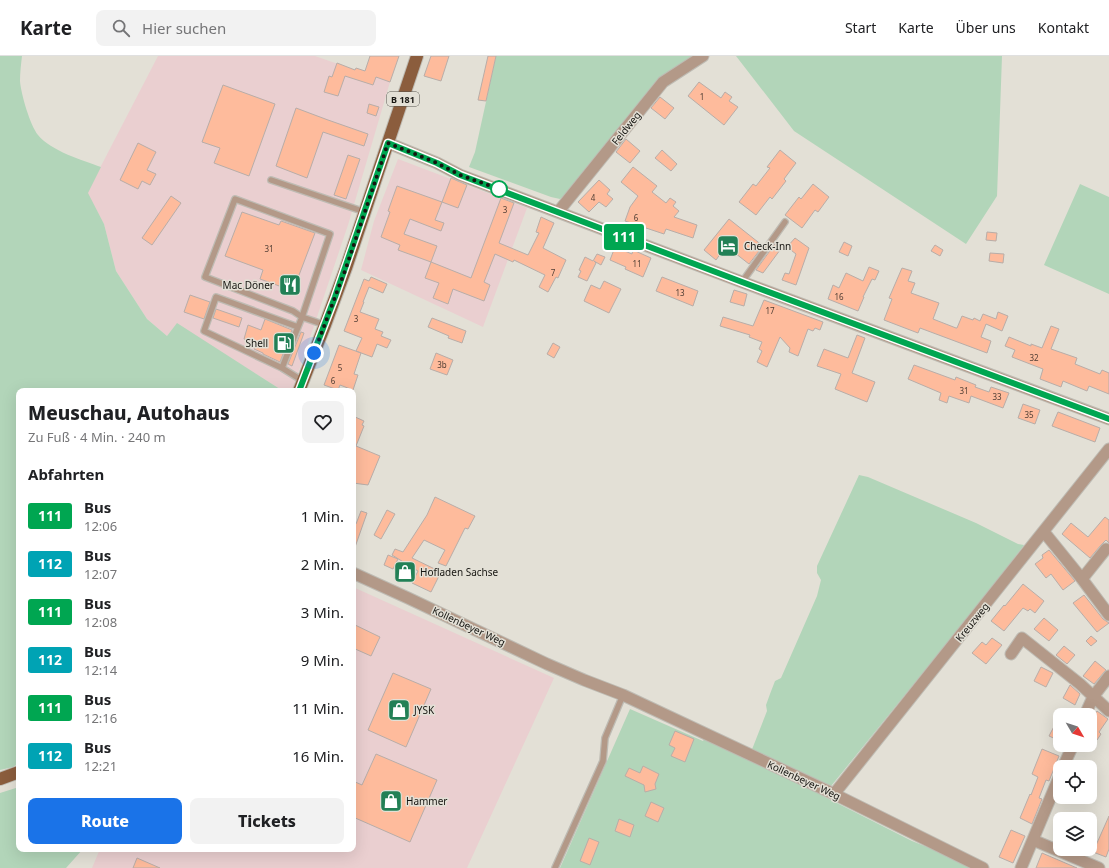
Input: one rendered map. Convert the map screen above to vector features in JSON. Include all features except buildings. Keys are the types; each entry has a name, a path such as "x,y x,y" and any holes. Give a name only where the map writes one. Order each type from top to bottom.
{"main road":[{"name":"B 181","path":"301,386 325,325 365,212 417,56"},
{"path":"0,779 16,773"}],"street":[{"name":"Feldweg","path":"558,212 663,82 703,56"},
{"path":"388,143 437,163 460,175 1109,419"},
{"name":"Kreuzweg","path":"834,794 1109,449"},
{"path":"1044,532 1109,615"},
{"path":"1082,579 1106,549"},
{"name":"Kollenbeyer Weg","path":"356,574 584,680 623,695 834,794 983,868"},
{"path":"1011,654 1022,638 1080,684 1109,711"},
{"path":"1088,708 1093,697 1109,676"},
{"path":"1021,868 1053,792"},
{"path":"1033,840 1099,868"}],"lane":[{"path":"271,180 365,212"},
{"path":"282,368 302,317 330,234 235,199 205,277 293,311 302,317 325,325"},
{"path":"742,282 785,222"},
{"path":"298,326 216,297 204,331 282,368 301,386"},
{"path":"555,868 603,760 605,738 623,695"}],"shaded area":[{"path":"158,56 315,56 390,82 348,225 293,388 278,388 177,324 167,336 147,319 116,271 104,224 87,193"},
{"path":"398,159 527,208 483,327 361,270 374,221"},
{"path":"356,588 554,678 467,868 92,868 99,852 356,852"}],"green space":[{"path":"0,56 22,56 20,81 22,94 29,117 38,135 51,146 76,158 101,167 88,193 104,224 116,271 147,319 167,336 177,323 278,388 16,388 16,765 0,770"},
{"path":"496,56 695,56 663,76 566,194 560,199 469,167 475,152"},
{"path":"736,56 1002,56 997,196 966,244 794,131"},
{"path":"1080,184 1109,197 1109,294 1044,265"},
{"path":"859,475 868,477 976,523 1018,544 1024,545 994,585 823,796 912,841 980,868 560,868 630,709 703,741 708,731 751,752 767,711 766,705 775,681 781,678 817,596 821,580 817,573 817,566"},
{"path":"16,788 16,852 80,852 66,868 0,868 0,793"}],"bus line":[{"name":"111","path":"300,388 350,256 388,143 437,163 460,175 1109,419"}],"place":[{"name":"Check-Inn","path":"728,246"},
{"name":"Mac Döner","path":"290,285"},
{"name":"Shell","path":"284,343"},
{"name":"Hofladen Sachse","path":"405,572"},
{"name":"JYSK","path":"399,710"},
{"name":"Hammer","path":"391,801"}],"route":[{"path":"314,353 346,268 388,143 437,163 460,175 499,189"}]}
